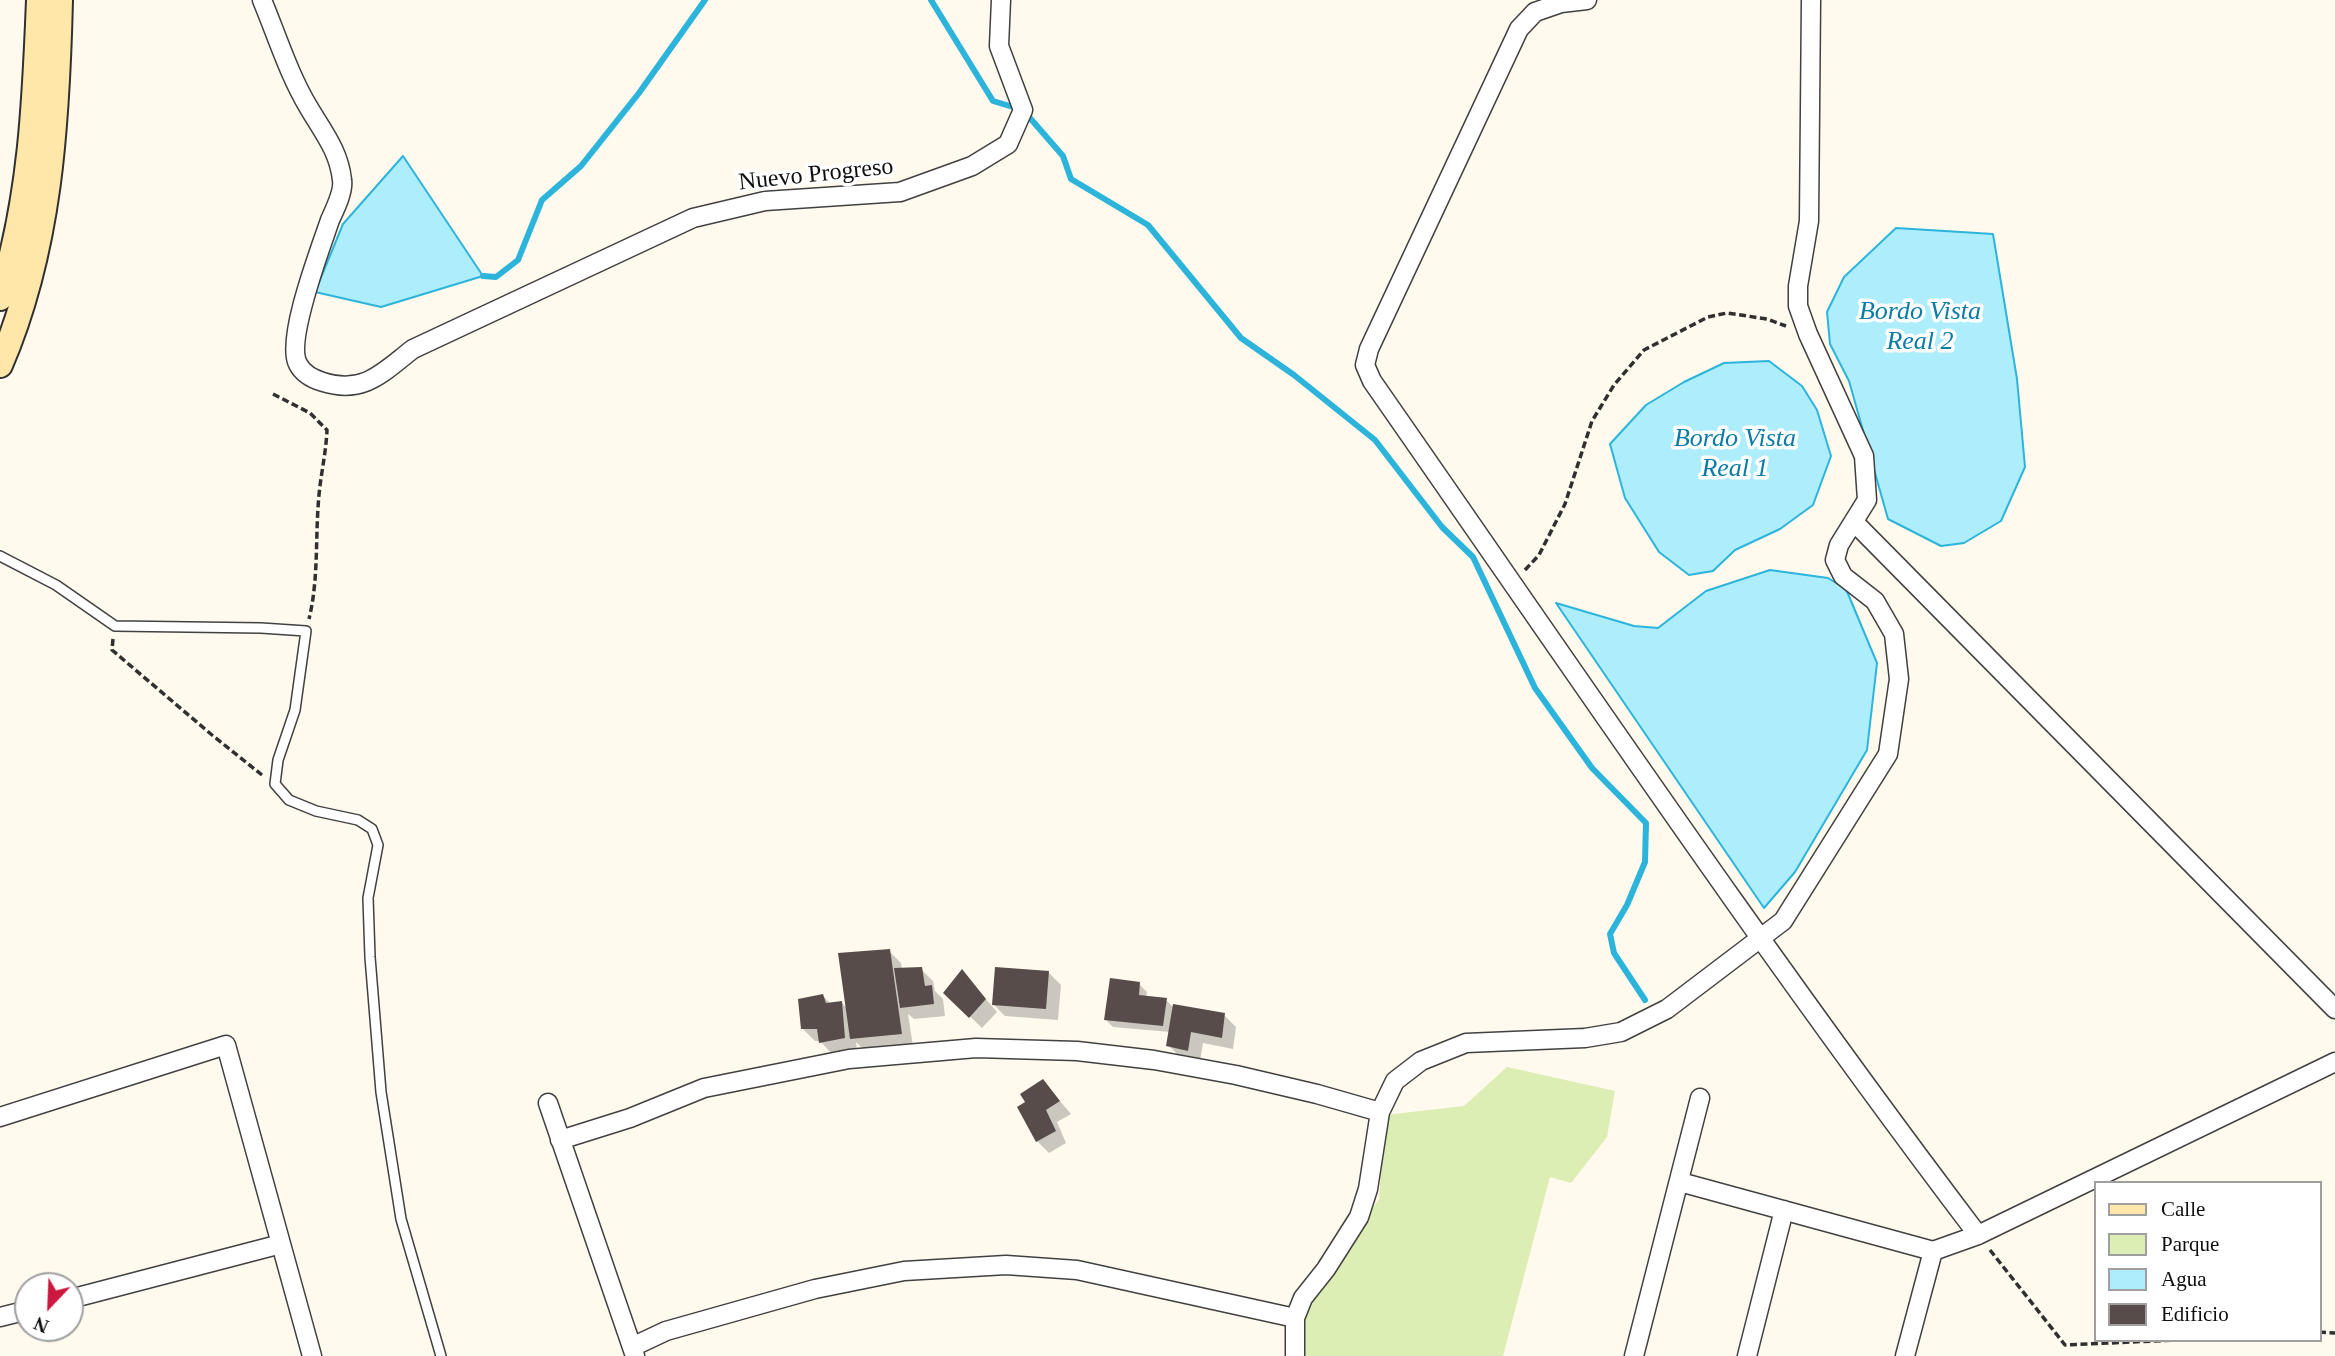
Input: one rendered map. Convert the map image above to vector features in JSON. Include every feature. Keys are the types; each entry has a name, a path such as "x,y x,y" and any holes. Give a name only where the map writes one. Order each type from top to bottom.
{"street":[{"path":"0,298 15,245 30,166 39,0"},
{"path":"0,365 36,253 51,171 58,86 60,0"},
{"name":"Nuevo Progreso","path":"262,0 304,99 337,155 343,183 308,284 295,343 297,363 310,378 330,384 360,386 413,349 693,218 765,201 900,192 972,166 1008,144 1023,110 999,46 1001,0"},
{"path":"1587,0 1561,3 1535,12 1519,29 1369,349 1366,365 1372,381 1760,940 1865,1086 1978,1235"},
{"path":"1295,1356 1295,1318 1303,1298 1326,1269 1359,1217 1368,1189 1380,1112 1395,1081 1421,1061 1466,1043 1585,1038 1621,1032 1667,1009 1783,922 1888,754 1899,679 1894,634 1875,601 1843,576 1835,560 1839,545 1867,500 1864,456 1808,334 1798,306 1798,286 1810,221 1811,0"},
{"path":"1854,522 2335,1009"},
{"path":"0,1117 226,1045 312,1356"},
{"path":"560,1140 630,1118 704,1088 849,1059 976,1048 1077,1051 1154,1060 1263,1082 1380,1112"},
{"path":"1680,1182 1933,1251 1978,1235 2335,1062"},
{"path":"1634,1356 1700,1098"},
{"path":"548,1103 633,1351 666,1331 815,1289 904,1271 1006,1265 1077,1270 1295,1318"},
{"path":"1747,1356 1784,1210"},
{"path":"84,1295 281,1244"},
{"path":"1905,1356 1933,1251"}],"lane":[{"path":"0,556 56,585 115,625 306,631 295,710 278,760 275,784 289,800 317,811 358,820 372,829 378,845 368,898 381,1092 401,1219 441,1356"}],"path":[{"path":"1527,569 1539,555 1565,504 1592,421 1614,385 1644,350 1707,317 1727,313 1767,318 1808,334"},
{"path":"273,394 310,413 327,430 326,459 319,494 314,599 306,631"},
{"path":"115,625 112,650 212,735 275,784"},
{"path":"1978,1235 2065,1345 2132,1342"}],"green space":[{"path":"1507,1067 1615,1091 1607,1137 1571,1183 1550,1177 1503,1356 1290,1356 1289,1320 1334,1265 1379,1199 1385,1115 1464,1106"}],"water":[{"path":"403,156 483,276 381,307 315,292 343,224"},
{"name":"Bordo Vista Real 2","path":"1896,228 1993,234 2017,379 2025,467 2001,521 1964,543 1941,546 1888,519 1849,381 1830,344 1827,312 1844,277"},
{"name":"Bordo Vista Real 1","path":"1769,361 1802,386 1817,410 1831,456 1813,505 1780,529 1735,550 1713,571 1689,575 1659,552 1625,498 1610,444 1646,405 1684,382 1724,363"},
{"path":"1770,570 1828,578 1846,589 1877,663 1867,750 1795,872 1764,908 1556,603 1634,626 1658,628 1706,591"}],"building":[{"path":"890,949 902,1034 850,1039 838,953"},
{"path":"922,967 925,986 932,985 934,1004 900,1008 894,968"},
{"path":"995,967 1049,971 1046,1009 992,1005"},
{"path":"962,969 986,999 969,1018 943,993"},
{"path":"1110,978 1140,982 1139,995 1167,998 1163,1026 1104,1020"},
{"path":"823,994 826,1003 842,1001 845,1038 819,1043 817,1029 801,1029 798,999"},
{"path":"1173,1004 1225,1013 1222,1038 1191,1032 1188,1051 1166,1046"},
{"path":"1043,1079 1060,1101 1046,1110 1056,1131 1036,1142 1017,1107 1025,1102 1020,1094"}],"waterway":[{"path":"483,276 496,277 518,260 542,200 581,166 639,93 705,0"},
{"path":"931,0 993,101 1023,110 1063,156 1071,179 1148,225 1241,338 1294,375 1375,440 1442,527 1473,557 1535,688 1592,768 1646,823 1645,862 1627,905 1610,934 1614,953 1645,1000"}]}
